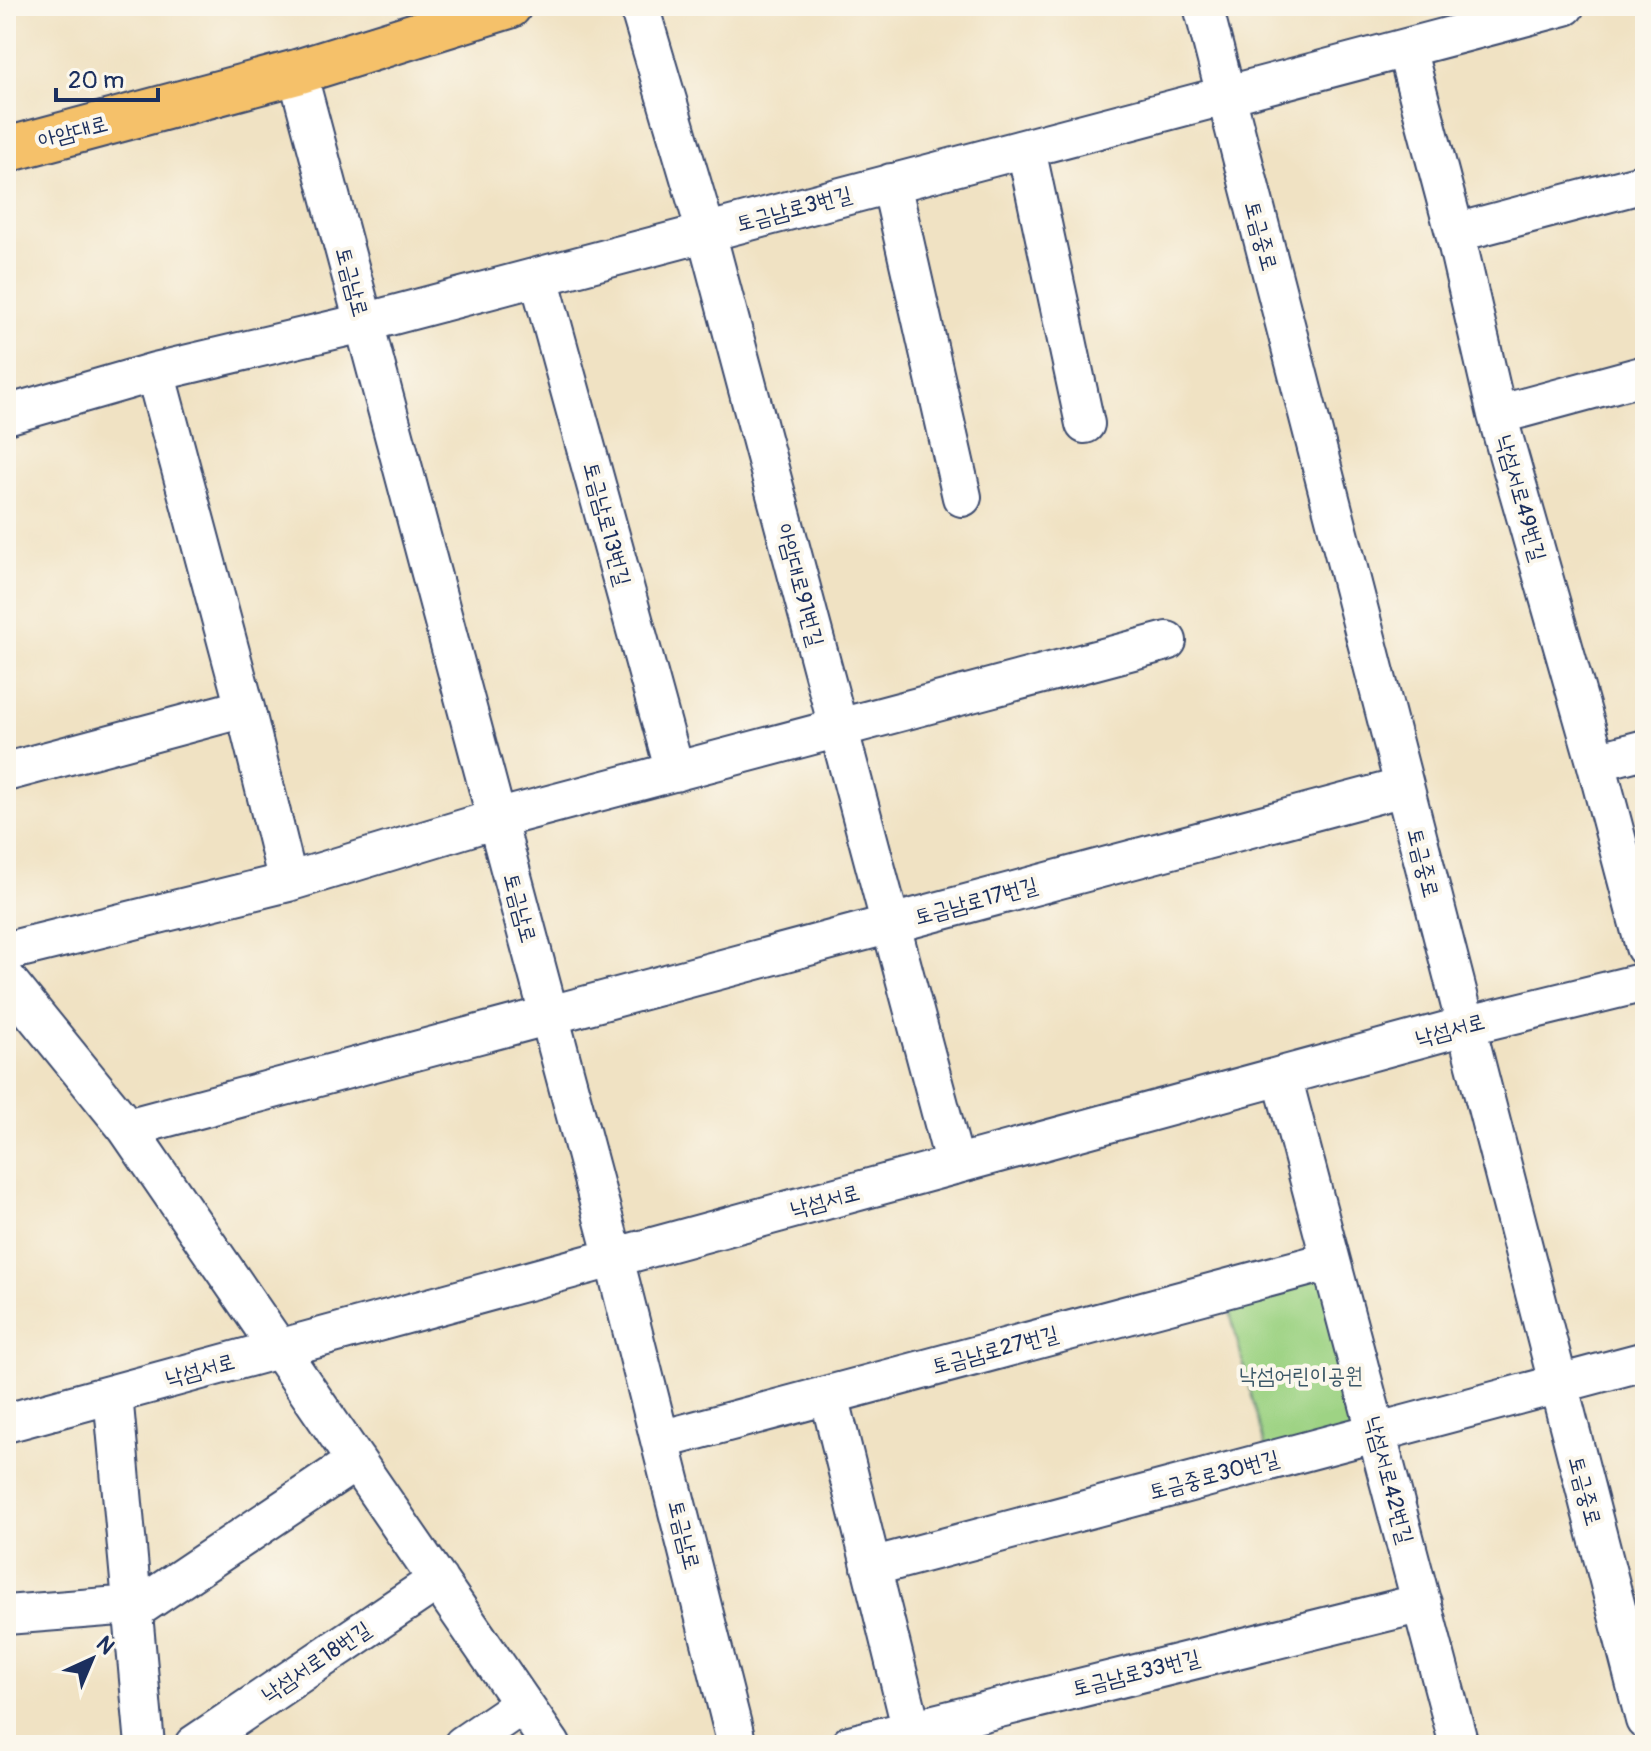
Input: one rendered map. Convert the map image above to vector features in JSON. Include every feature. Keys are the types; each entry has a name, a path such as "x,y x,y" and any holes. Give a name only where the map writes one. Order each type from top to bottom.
{"main road":[{"name":"아암대로","path":"6,150 297,72 509,6"}],"street":[{"name":"아암대로91번길","path":"639,6 706,232 955,1165"},
{"name":"토금중로","path":"1203,6 1645,1720"},
{"name":"토금남로3번길","path":"6,415 155,372 363,323 1565,6"},
{"name":"낙섬서로49번길","path":"1406,48 1455,233 1497,415 1645,947"},
{"name":"토금남로","path":"297,72 614,1258 737,1745"},
{"path":"1026,149 1085,424"},
{"path":"891,183 962,497"},
{"path":"1455,233 1645,183"},
{"name":"토금남로13번길","path":"539,277 675,772"},
{"path":"155,372 288,882"},
{"path":"1497,415 1645,375"},
{"path":"6,948 12,950 288,882 496,819 1167,641"},
{"path":"6,772 245,708"},
{"path":"1596,762 1645,749"},
{"name":"토금남로17번길","path":"127,1128 1404,787"},
{"path":"6,979 127,1128 551,1745"},
{"name":"낙섬서로","path":"6,1423 1465,1026 1645,982"},
{"name":"낙섬서로42번길","path":"1282,1076 1459,1745"},
{"name":"토금남로27번길","path":"660,1440 1330,1261"},
{"name":"토금중로30번길","path":"871,1567 1645,1361"},
{"path":"113,1394 132,1608 133,1744"},
{"path":"829,1395 910,1723 918,1737"},
{"path":"6,1615 132,1608 356,1461"},
{"name":"낙섬서로18번길","path":"194,1745 438,1580"},
{"name":"토금남로33번길","path":"850,1745 918,1737 1422,1603"},
{"path":"463,1745 523,1704"}],"green space":[{"name":"낙섬어린이공원","path":"1326,1268 1369,1429 1267,1455 1226,1297"}]}
